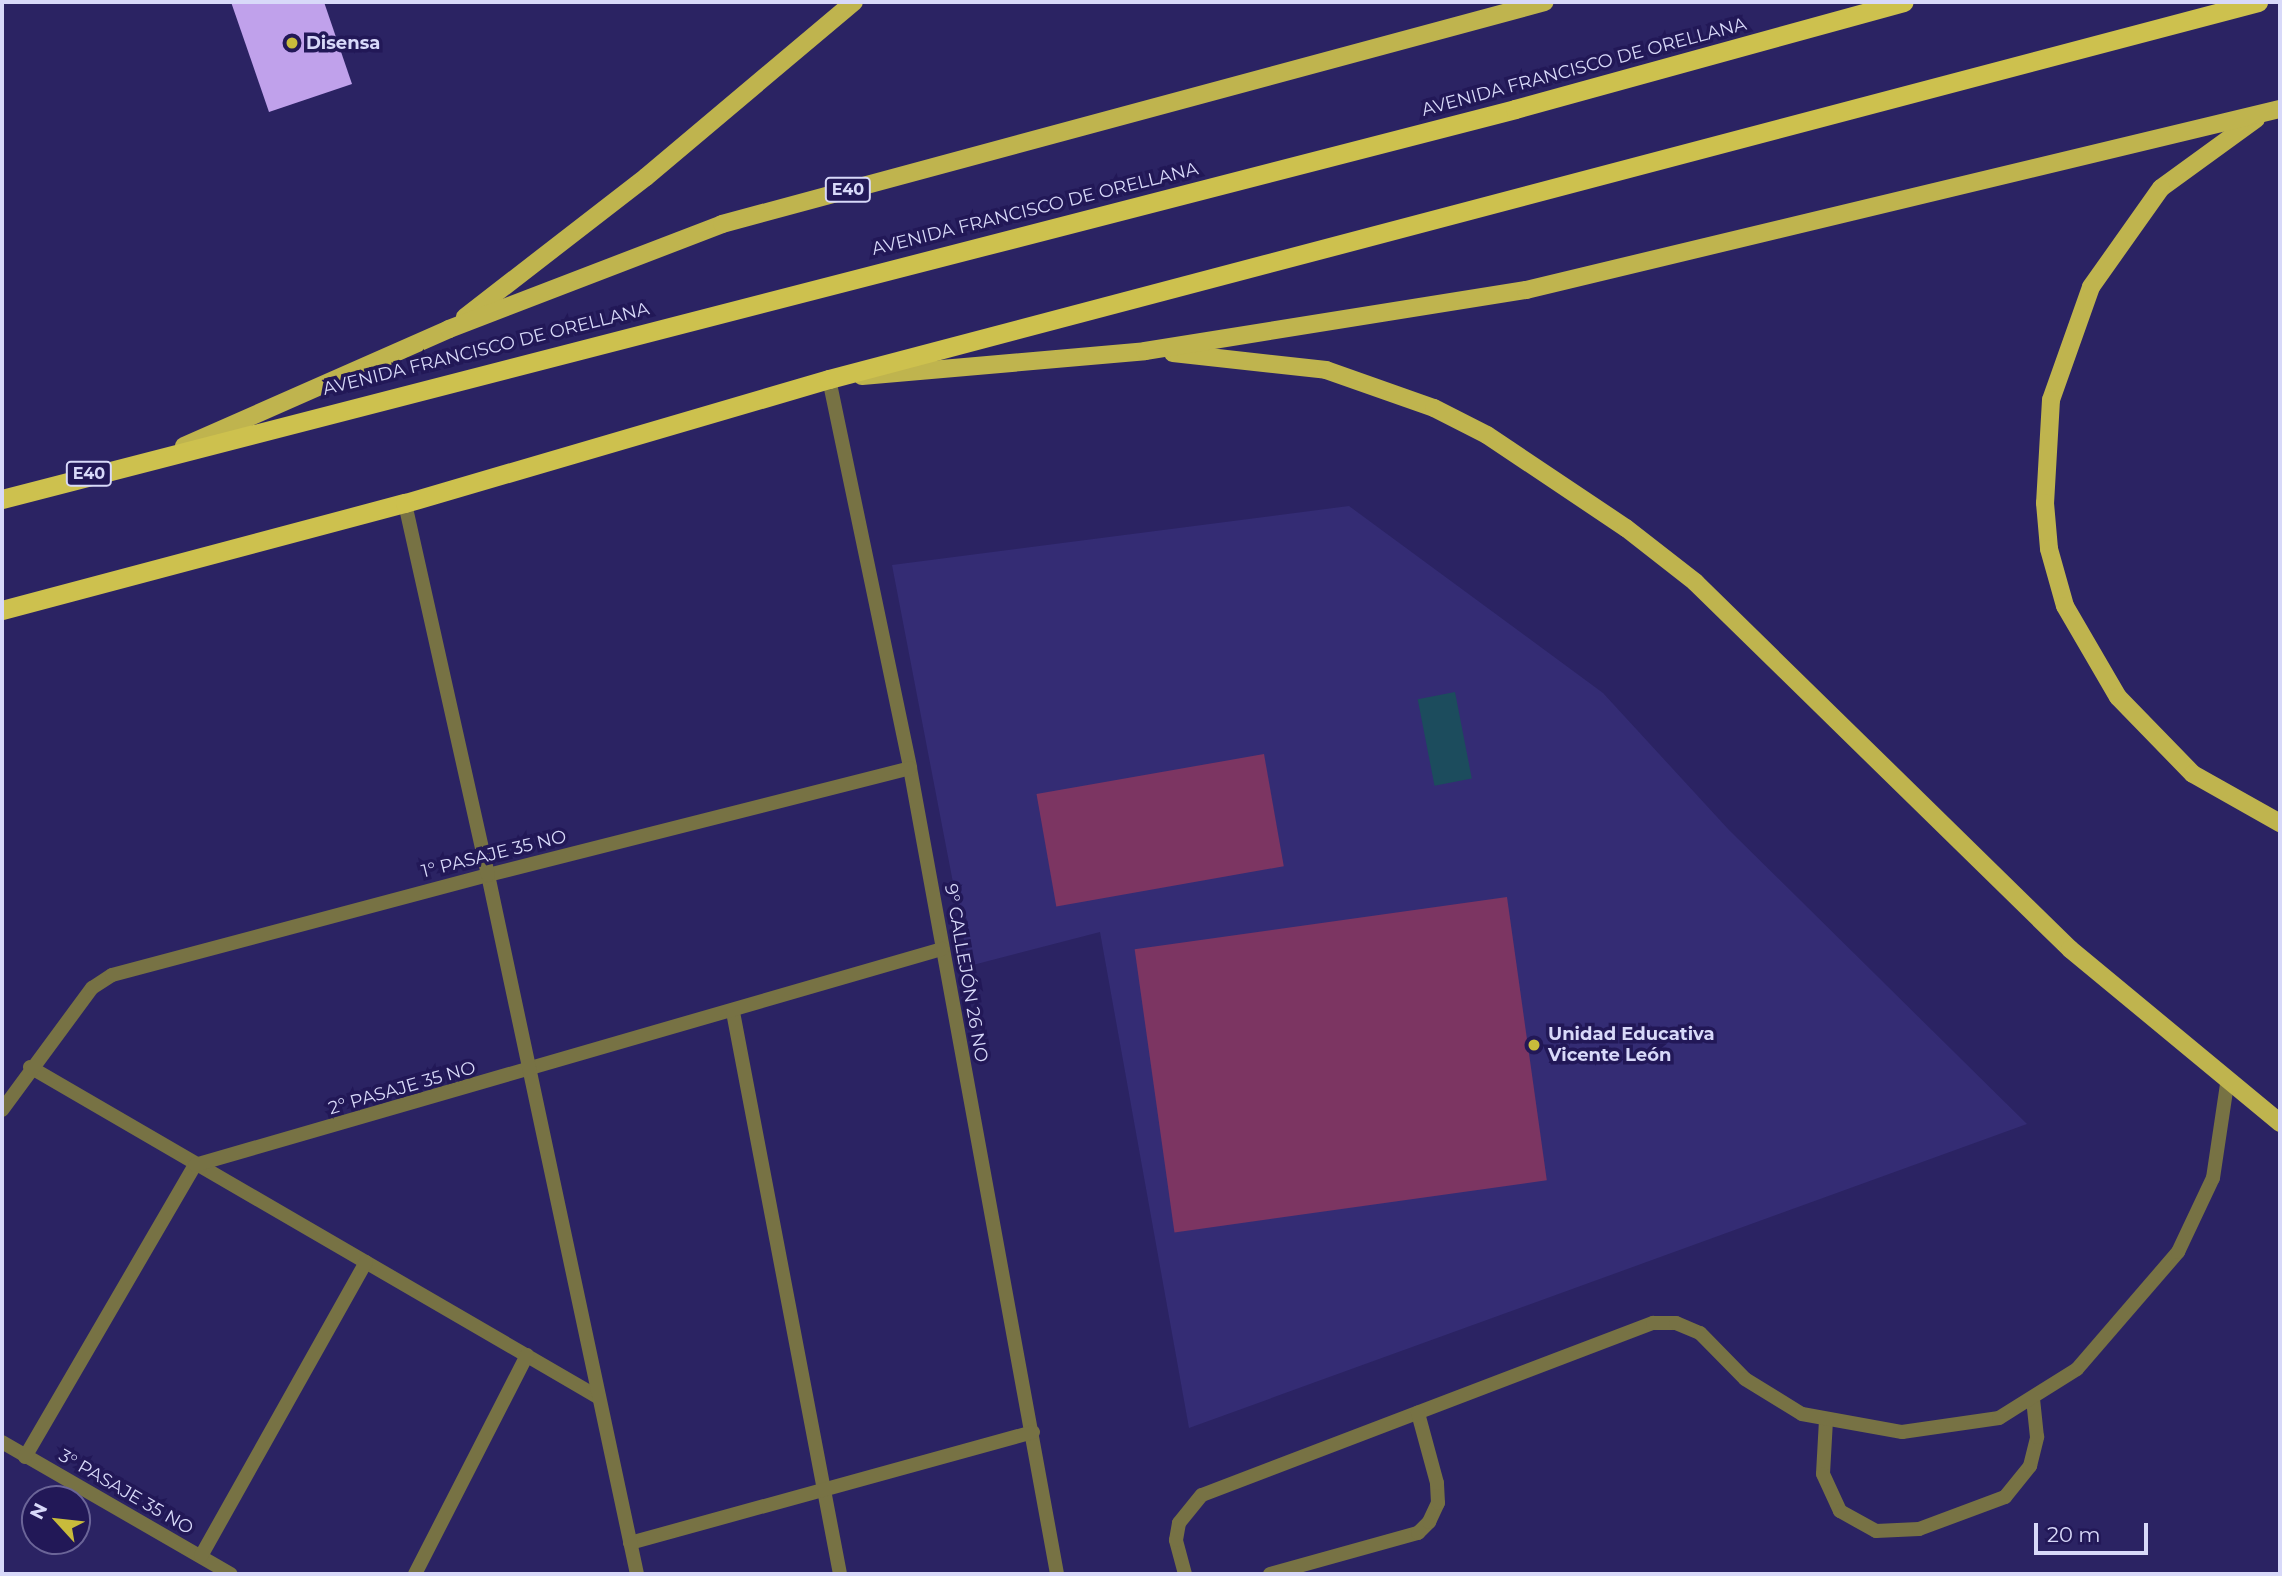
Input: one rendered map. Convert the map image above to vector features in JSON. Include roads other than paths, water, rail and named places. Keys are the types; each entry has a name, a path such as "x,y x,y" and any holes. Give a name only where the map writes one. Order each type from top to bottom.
{"highway":[{"name":"AVENIDA FRANCISCO DE ORELLANA","path":"2,499 176,449 1515,109 1904,2"},
{"path":"2,610 405,503 829,379 2258,2"}],"main road":[{"path":"449,329 646,177 854,2"},
{"name":"AVENIDA FRANCISCO DE ORELLANA","path":"176,449 449,329 722,224 1545,2"},
{"path":"829,379 1145,351 1526,290 2280,109"},
{"path":"2262,114 2161,188 2091,287 2051,400 2045,503 2049,550 2065,606 2119,697 2193,774 2280,823"},
{"path":"1145,351 1326,370 1434,408 1546,472 1695,582 2070,949 2227,1084 2280,1124"}],"street":[{"name":"9° CALLEJÓN 26 NO","path":"829,379 910,768 1057,1574"},
{"path":"405,503 488,875 527,1073 637,1574"},
{"name":"1° PASAJE 35 NO","path":"30,1067 92,988 154,959 910,768"},
{"name":"2° PASAJE 35 NO","path":"195,1165 527,1073 942,949"},
{"path":"733,1012 840,1574"},
{"path":"2,1110 30,1067 598,1397"},
{"path":"1185,1574 1176,1540 1179,1523 1202,1495 1653,1323 1676,1323 1721,1350 1772,1398 1826,1420 1902,1432 1954,1429 1999,1418 2033,1401 2085,1361 2178,1252 2213,1178 2227,1084"},
{"path":"25,1457 195,1165"},
{"path":"201,1556 366,1262"},
{"path":"415,1574 527,1355"},
{"path":"1826,1420 1823,1474 1840,1511 1876,1531 1919,1529 2005,1497 2030,1466 2037,1437 2033,1401"},
{"path":"1270,1574 1418,1533 1429,1522 1438,1503 1437,1483 1418,1413"},
{"path":"630,1543 1032,1432"},
{"name":"3° PASAJE 35 NO","path":"2,1443 232,1574"}],"water":[{"path":"1455,692 1472,778 1434,786 1418,699"}],"place":[{"name":"Disensa","path":"292,43"},
{"name":"Unidad Educativa Vicente León","path":"1534,1045"}]}
